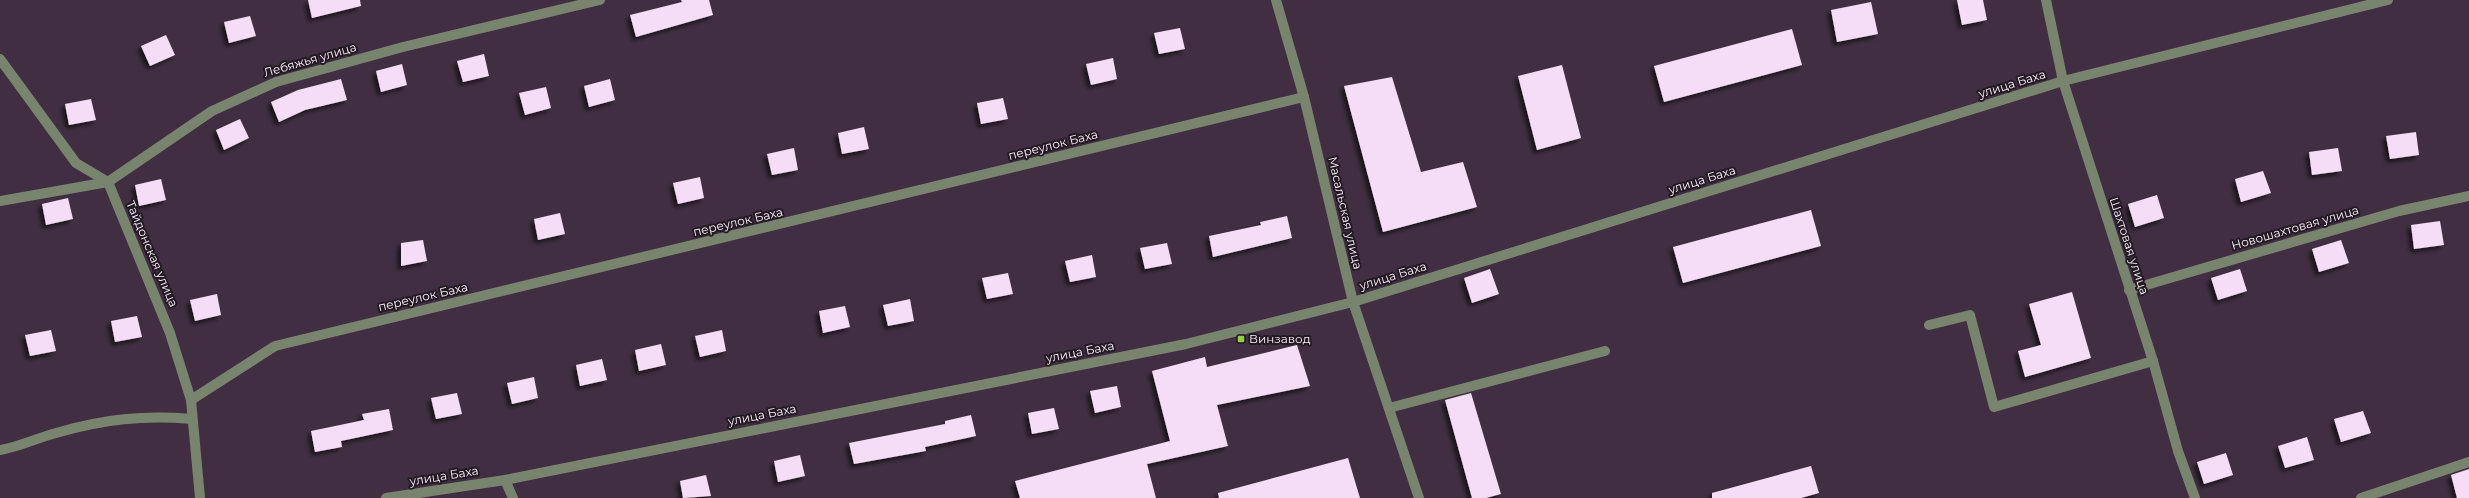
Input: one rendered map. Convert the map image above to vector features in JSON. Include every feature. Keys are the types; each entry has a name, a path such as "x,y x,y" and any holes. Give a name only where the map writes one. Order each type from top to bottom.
{"street":[{"name":"Лебяжья улица","path":"0,201 108,182 212,111 276,82 403,47 600,0"},
{"name":"Масальская улица","path":"1276,0 1304,97 1353,302 1419,498"},
{"name":"Шахтовая улица","path":"2046,0 2063,81 2153,361 2178,451 2195,498"},
{"name":"улица Баха","path":"386,498 505,480 1186,344 1353,302 2063,81 2388,0"},
{"path":"0,59 76,163 108,182"},
{"name":"переулок Баха","path":"191,400 275,346 1304,97"},
{"name":"Тайдонская улица","path":"108,182 170,333 191,400 200,498"},
{"name":"Новошахтовая улица","path":"2129,290 2399,211 2469,196"},
{"path":"1929,326 1970,315 1994,407 2153,361"},
{"path":"1389,408 1605,351"},
{"path":"0,450 57,433 126,418 155,416 192,419"},
{"path":"2361,498 2469,462"},
{"path":"505,480 513,498"}],"building":[{"path":"308,0 360,0 361,6 312,18"},
{"path":"681,0 709,0 713,15 636,37 630,15 682,2"},
{"path":"1957,0 1983,0 1987,20 1962,25"},
{"path":"1871,2 1878,34 1837,42 1831,10"},
{"path":"250,16 256,36 229,43 224,22"},
{"path":"1180,28 1185,49 1159,54 1154,33"},
{"path":"1792,29 1802,65 1664,102 1654,66"},
{"path":"166,35 175,55 150,66 141,46"},
{"path":"484,54 489,76 463,82 457,61"},
{"path":"1113,58 1117,79 1091,85 1086,64"},
{"path":"402,64 407,85 381,92 376,71"},
{"path":"1562,65 1581,138 1537,150 1518,76"},
{"path":"1392,77 1421,172 1463,162 1477,207 1383,232 1344,86"},
{"path":"341,79 347,100 305,110 279,122 271,102 298,90"},
{"path":"610,79 615,100 589,107 584,86"},
{"path":"546,87 551,108 525,115 519,93"},
{"path":"1003,98 1008,119 981,124 977,103"},
{"path":"91,99 96,120 69,125 65,104"},
{"path":"240,119 249,138 224,150 216,130"},
{"path":"864,127 869,149 842,154 838,133"},
{"path":"2416,132 2419,155 2390,159 2386,136"},
{"path":"794,148 798,170 772,175 767,154"},
{"path":"2338,148 2342,171 2312,175 2309,152"},
{"path":"2263,171 2271,193 2241,202 2235,179"},
{"path":"700,177 704,198 678,204 673,183"},
{"path":"161,179 166,200 139,206 135,185"},
{"path":"2157,195 2164,218 2135,227 2128,204"},
{"path":"68,198 73,219 46,225 42,204"},
{"path":"1811,210 1821,246 1683,283 1673,247"},
{"path":"560,213 565,234 538,240 534,219"},
{"path":"1287,216 1292,238 1213,257 1209,236 1261,225 1260,222"},
{"path":"2440,221 2444,245 2414,249 2411,225"},
{"path":"423,240 427,261 401,266 401,243"},
{"path":"2341,240 2349,263 2319,272 2312,249"},
{"path":"1167,243 1172,264 1145,269 1140,248"},
{"path":"1092,255 1096,277 1070,282 1065,261"},
{"path":"1490,269 1499,294 1472,303 1464,278"},
{"path":"2240,269 2247,291 2218,300 2211,278"},
{"path":"1008,273 1013,294 987,299 982,278"},
{"path":"2072,292 2091,358 2025,377 2018,351 2041,345 2029,304"},
{"path":"217,294 221,315 195,321 190,300"},
{"path":"910,299 914,321 888,326 883,305"},
{"path":"845,306 850,327 823,333 819,311"},
{"path":"137,316 142,337 115,342 111,321"},
{"path":"51,330 56,351 30,356 25,335"},
{"path":"722,330 726,351 700,357 695,336"},
{"path":"661,344 666,365 639,371 635,350"},
{"path":"1297,345 1310,386 1217,405 1228,446 1147,464 1156,498 1020,498 1015,481 1170,441 1152,371 1205,357 1207,367"},
{"path":"602,359 607,380 580,386 576,365"},
{"path":"534,377 538,398 512,404 507,383"},
{"path":"1117,386 1121,407 1095,413 1090,391"},
{"path":"457,393 462,414 436,419 431,398"},
{"path":"1471,393 1501,494 1486,498 1472,498 1445,400"},
{"path":"1054,408 1059,429 1032,434 1028,413"},
{"path":"389,409 393,430 341,441 342,447 315,452 311,431 364,420 362,414"},
{"path":"2363,411 2371,433 2341,442 2334,419"},
{"path":"971,415 976,436 925,447 926,451 854,464 849,443 945,424 945,421"},
{"path":"2307,437 2314,460 2285,468 2278,446"},
{"path":"2226,453 2233,475 2204,484 2197,462"},
{"path":"800,455 805,476 778,482 774,461"},
{"path":"1348,458 1360,498 1219,498 1218,493"},
{"path":"1811,466 1819,493 1801,498 1712,498 1712,493"},
{"path":"2469,469 2469,498 2457,498 2451,475"},
{"path":"706,475 711,496 683,498 680,481"}],"place":[{"name":"Винзавод","path":"1241,339"}]}
